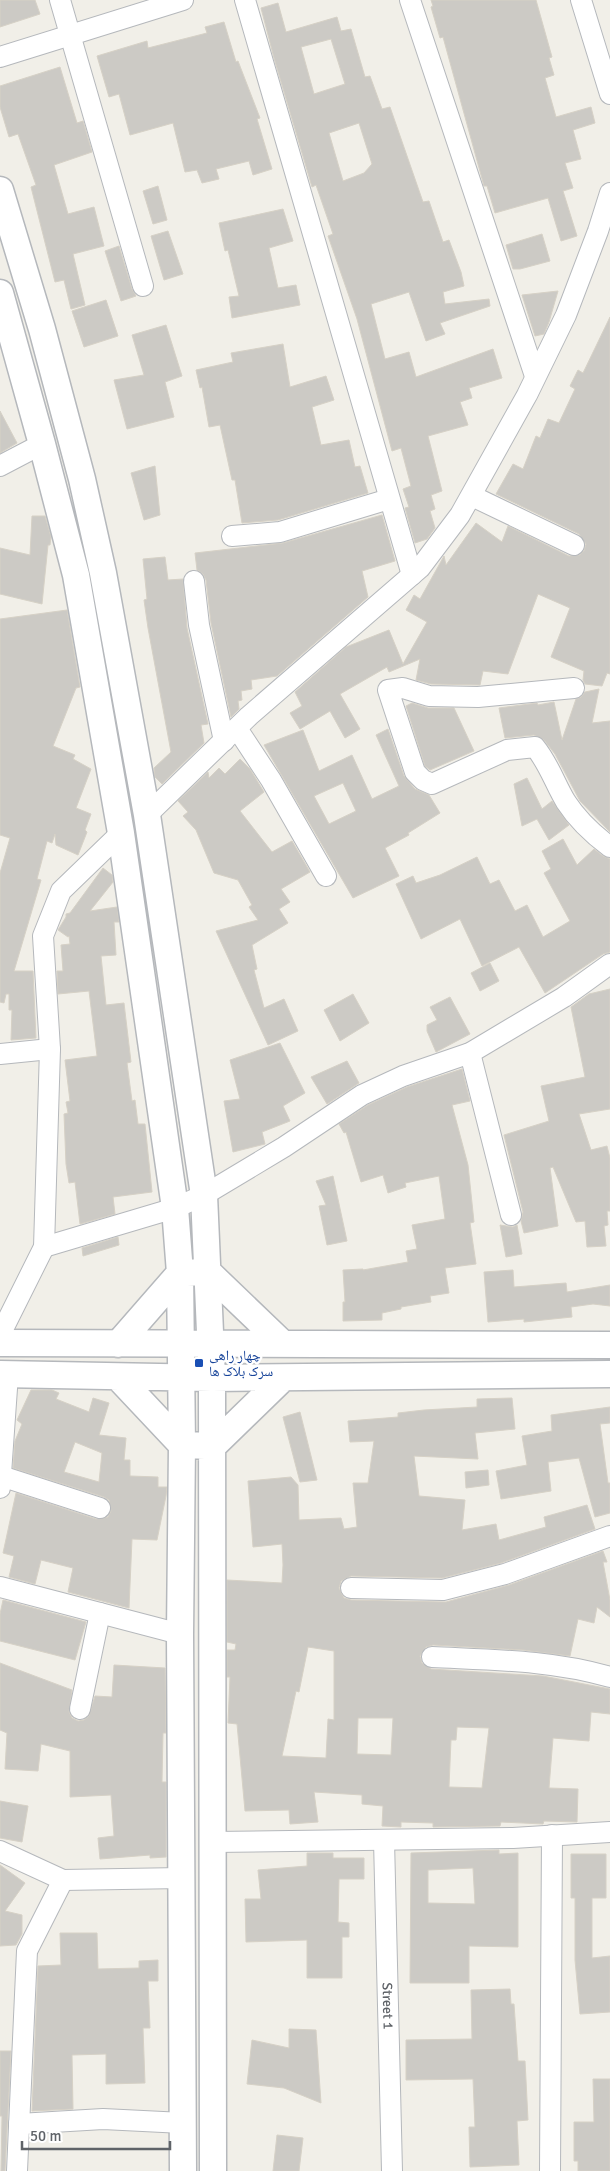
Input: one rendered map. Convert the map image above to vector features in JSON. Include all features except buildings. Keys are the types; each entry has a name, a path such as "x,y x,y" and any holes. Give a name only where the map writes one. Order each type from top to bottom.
{"street":[{"path":"60,0 143,286"},
{"path":"0,57 183,0"},
{"path":"245,0 412,575"},
{"path":"410,0 535,376"},
{"path":"582,0 610,94"},
{"path":"0,190 42,329 82,479 103,573 147,814 204,1195 211,1344 213,1446 211,1740 213,1842 213,2171"},
{"path":"147,814 249,716 420,568 460,515 527,395 566,315 598,232 610,193"},
{"path":"0,293 76,575 121,833 175,1208 180,1273 182,1445 180,1634 183,2171"},
{"path":"0,466 42,444"},
{"path":"472,496 574,545"},
{"path":"232,536 280,532 389,499"},
{"path":"194,581 198,625 231,735 270,780 326,876"},
{"path":"574,688 478,697 429,696 403,688 388,690 415,772 424,780 432,784 507,750 535,748 544,759 567,803 594,835 610,847"},
{"path":"0,1335 44,1247 50,1049 43,936 61,891 121,833"},
{"path":"44,1247 175,1208 204,1195 284,1148 362,1095 403,1076 470,1053 564,997 610,964"},
{"path":"0,1054 50,1049"},
{"path":"470,1053 511,1215"},
{"path":"118,1344 180,1273 208,1272 283,1344"},
{"path":"0,1343 610,1345"},
{"path":"100,1508 0,1482 4,1374 283,1378 610,1374"},
{"path":"118,1376 182,1445 213,1446 283,1378"},
{"path":"351,1588 443,1590 505,1574 610,1536"},
{"path":"0,1587 180,1634"},
{"path":"80,1709 100,1613"},
{"path":"432,1657 540,1663 570,1667 610,1677"},
{"path":"213,1842 384,1840 610,1832"},
{"path":"550,2171 552,1835"},
{"name":"Street 1","path":"384,1840 392,2171"},
{"path":"0,1851 63,1880 182,1878"},
{"path":"17,2171 27,1951 63,1880"},
{"path":"19,2124 103,2119 183,2123"}],"place":[{"name":"چهار راهی سرک بلاک ها","path":"199,1363"}]}
